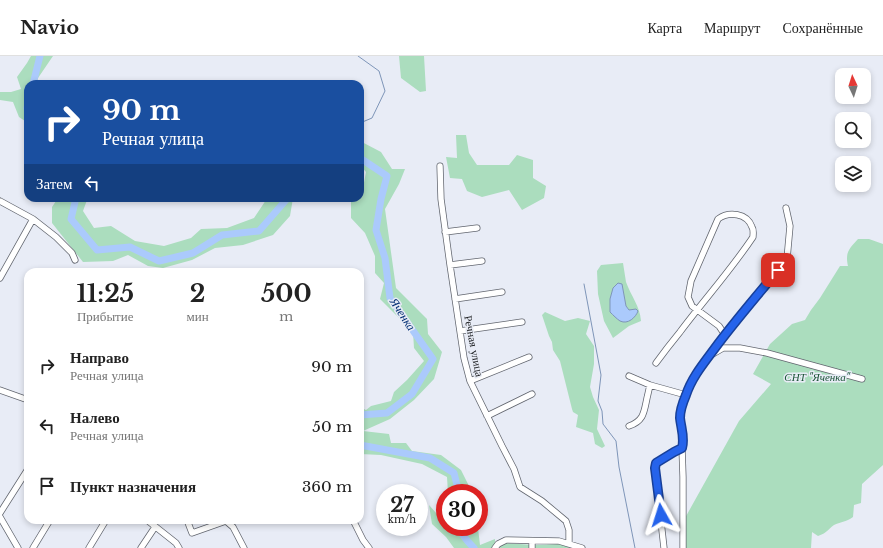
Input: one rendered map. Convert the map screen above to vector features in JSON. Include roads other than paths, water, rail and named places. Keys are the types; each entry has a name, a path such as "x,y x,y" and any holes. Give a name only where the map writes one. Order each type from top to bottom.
{"street":[{"name":"Речная улица","path":"440,166 441,199 450,265 464,358 470,381 514,469 520,487 542,501 566,521 569,530 569,544"},
{"path":"0,201 33,219 56,237 72,253 75,260"},
{"path":"683,548 683,444 680,418 682,408 692,381 709,356 725,334 787,259 790,226 786,208"},
{"path":"656,364 665,350 697,309 724,277 753,237 752,225 743,217 736,214 728,214 718,219 691,281 688,297 692,306 697,309 719,326 725,334"},
{"path":"0,278 33,219"},
{"path":"446,232 477,228"},
{"path":"450,265 482,261"},
{"path":"0,265 6,268"},
{"path":"455,299 502,292"},
{"path":"460,331 522,322"},
{"path":"709,356 723,348 740,348 862,379"},
{"path":"470,381 529,356"},
{"path":"629,376 650,385 686,395"},
{"path":"629,426 636,424 644,413 650,385"},
{"path":"0,390 24,399"},
{"path":"487,416 532,394"},
{"path":"664,548 655,468 656,463 682,448"},
{"path":"0,513 24,475"},
{"path":"0,517 18,548"},
{"path":"33,548 48,524"},
{"path":"89,548 104,524"},
{"path":"152,524 179,548"},
{"path":"189,524 192,533 216,524"},
{"path":"230,524 244,548"},
{"path":"355,524 369,548"},
{"path":"141,548 155,527"},
{"path":"495,548 498,544 506,540 559,541 582,548"},
{"path":"532,541 532,548"}],"water":[{"path":"618,283 622,284 626,306 629,310 636,309 638,311 634,318 626,322 620,321 610,312 610,299 613,288"}],"waterway":[{"name":"Яченка","path":"34,80 40,56"},
{"name":"Яченка","path":"358,56 379,71 385,91 372,118 364,121"},
{"name":"Яченка","path":"364,161 387,176 381,199 376,230 385,258 390,298 433,359 412,394 387,413 364,415"},
{"name":"Яченка","path":"75,202 71,219 97,250 130,247 159,261 193,253 222,235 259,231 284,202"},
{"path":"584,284 601,375 598,401 602,411 603,424 616,441 619,467 635,548"},
{"name":"Яченка","path":"364,446 430,458 454,473 457,484"},
{"name":"Яченка","path":"463,536 474,548"}],"park label":[{"name":"СНТ \"Яченка\"","path":"817,377"}]}
